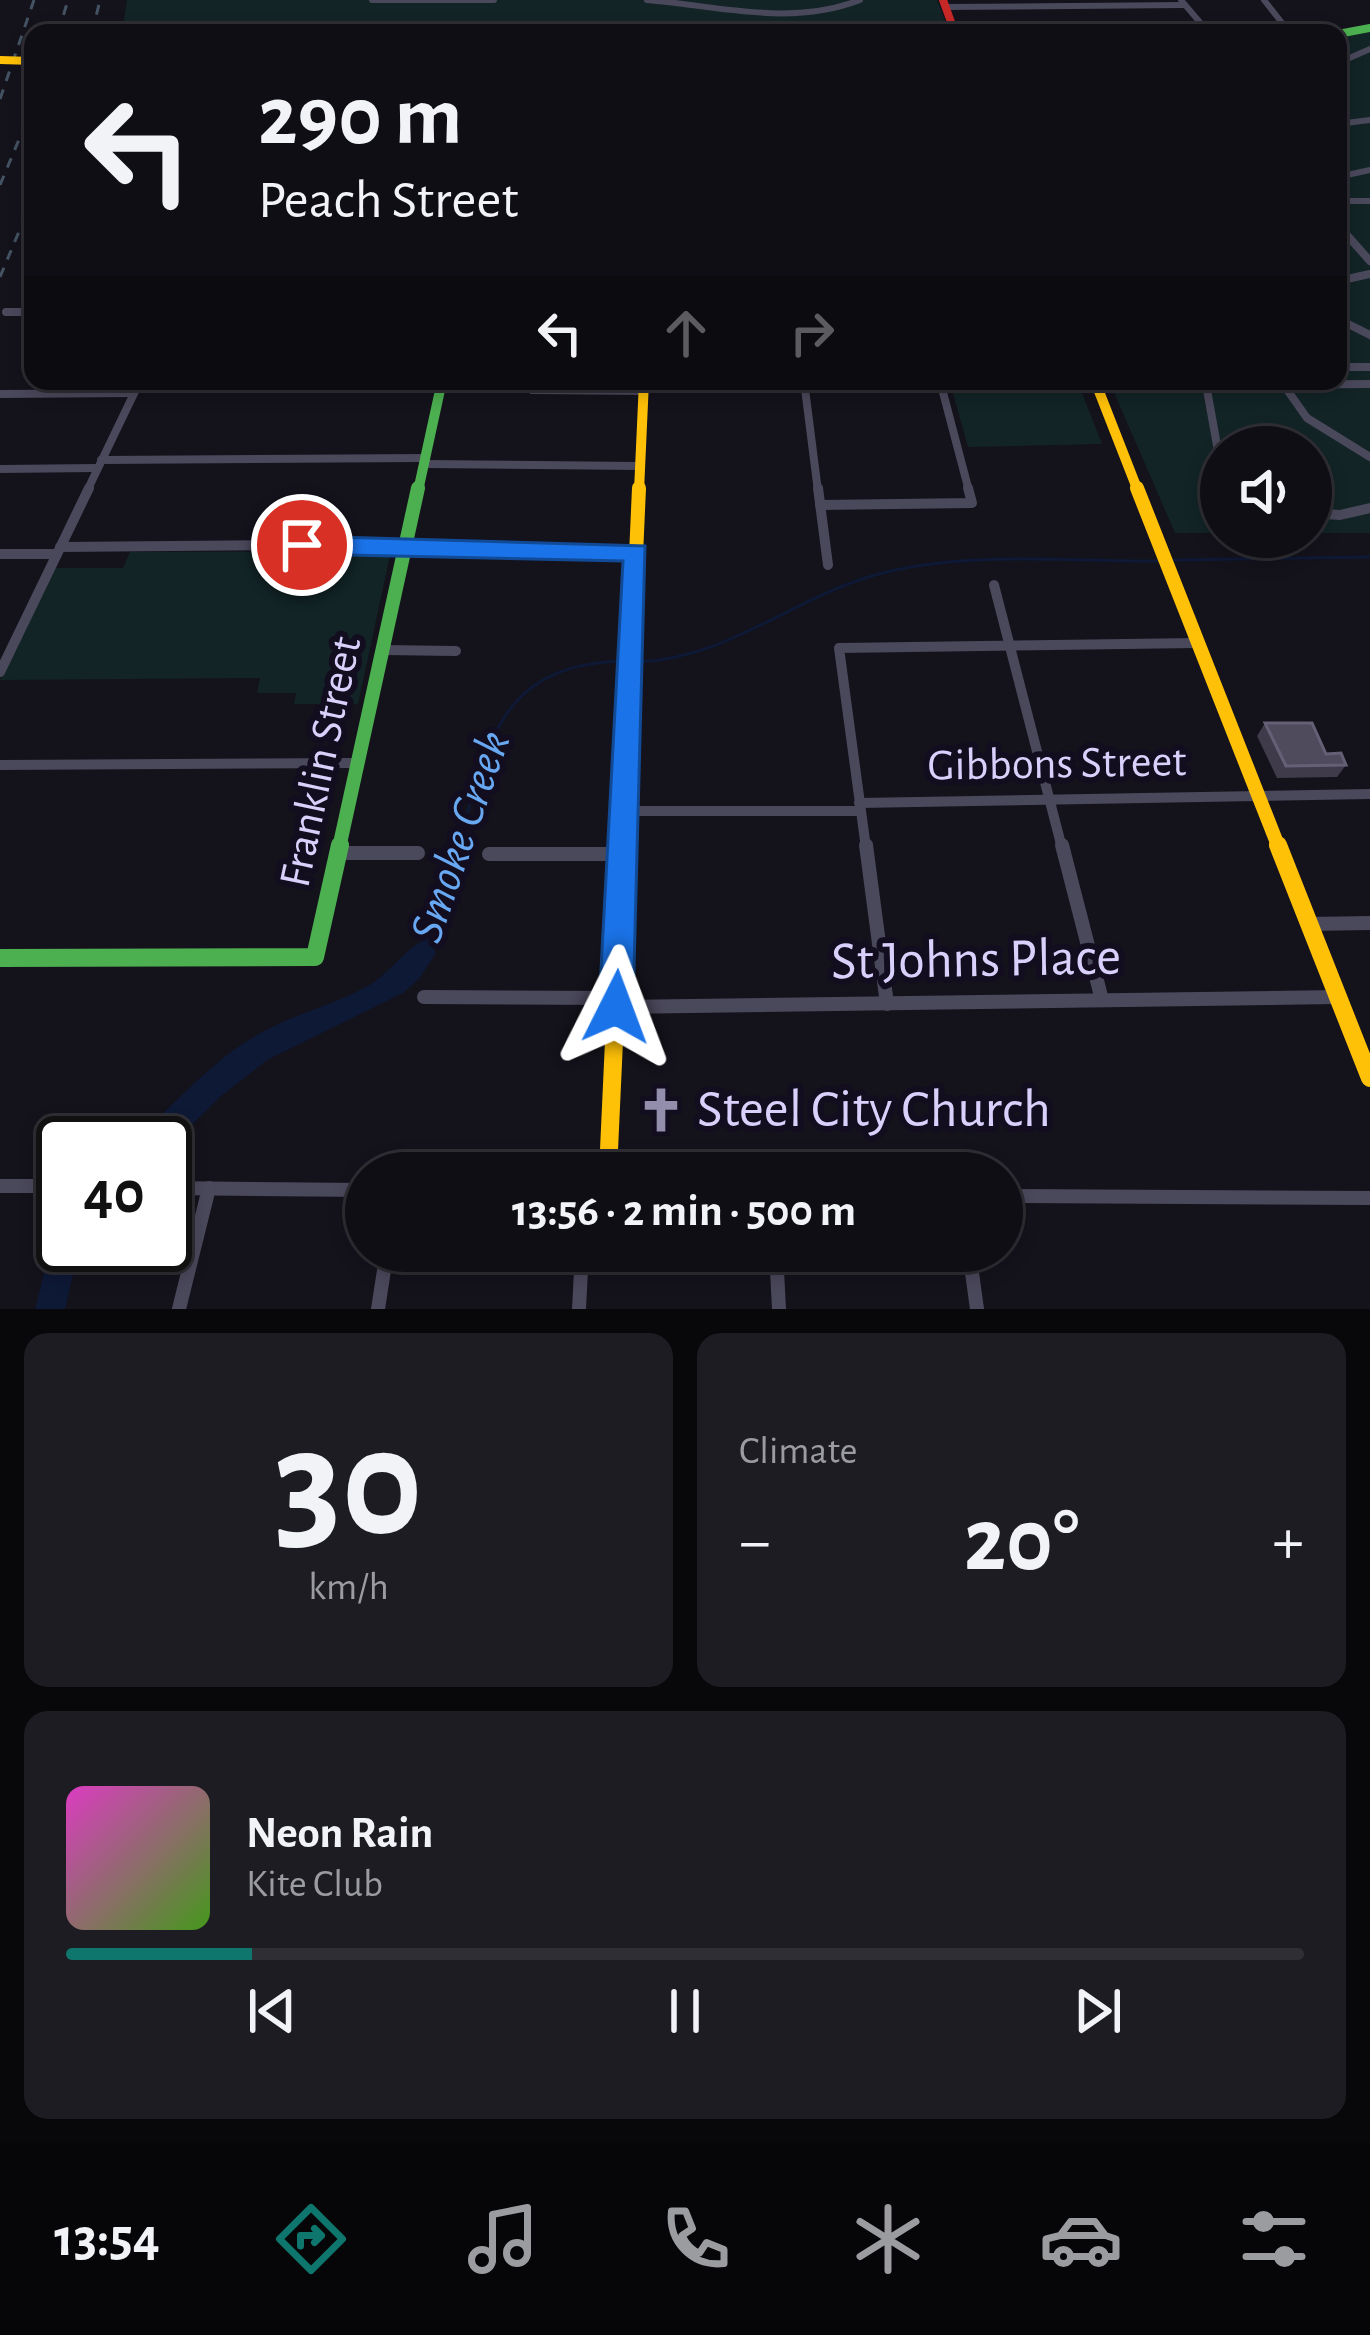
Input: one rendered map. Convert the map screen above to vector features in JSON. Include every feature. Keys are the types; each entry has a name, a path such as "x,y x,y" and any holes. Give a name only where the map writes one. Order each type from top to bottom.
{"street":[{"path":"372,0 494,0"},
{"path":"647,0 795,14 833,10 860,0"},
{"path":"1264,0 1283,24"},
{"path":"944,4 1182,3"},
{"path":"1347,235 1370,261"},
{"path":"6,312 24,312"},
{"path":"0,672 5,649 136,390"},
{"name":"Franklin Street","path":"0,958 315,957 440,390"},
{"path":"608,1152 644,390"},
{"path":"805,390 828,565"},
{"path":"820,505 972,503 942,390"},
{"path":"1099,390 1370,1078"},
{"path":"1208,390 1216,413 1215,426"},
{"path":"1288,390 1307,418 1370,457"},
{"path":"0,394 134,393"},
{"path":"0,469 424,461 640,466"},
{"path":"1332,514 1370,508"},
{"path":"0,554 406,547 636,552"},
{"path":"994,585 1102,1000"},
{"path":"887,1004 839,648 1197,643"},
{"path":"383,650 456,651"},
{"path":"0,765 358,763"},
{"name":"Gibbons Street","path":"625,812 1370,794"},
{"path":"338,853 418,853"},
{"path":"489,854 623,854"},
{"path":"1308,924 1370,922"},
{"name":"St Johns Place","path":"424,998 887,1004 1337,997"},
{"path":"0,1186 36,1186"},
{"path":"192,1188 345,1190"},
{"path":"178,1309 209,1188"},
{"path":"1023,1196 1370,1198"},
{"path":"378,1309 384,1272"},
{"path":"579,1309 581,1272"},
{"path":"777,1272 779,1309"},
{"path":"972,1272 977,1309"}],"shaded area":[{"path":"127,0 937,0 946,24 123,24"},
{"path":"1370,32 1370,533 1332,533 1332,426 1200,426 1200,533 1175,533 1113,390 1347,390 1347,36"},
{"path":"952,390 1081,390 1102,444 968,447"},
{"path":"391,551 358,704 294,704 296,693 257,693 260,678 0,680 53,568 123,568 130,552"}],"building":[{"path":"1265,723 1312,723 1326,754 1341,753 1346,765 1286,766"}],"waterway":[{"name":"Smoke Creek","path":"1174,560 1370,557"},
{"name":"Smoke Creek","path":"636,662 700,651 844,586 909,567 1015,559 1158,561"},
{"name":"Smoke Creek","path":"457,848 490,745 524,694 549,677 583,665 627,661"},
{"name":"Smoke Creek","path":"423,953 458,845"},
{"name":"Smoke Creek","path":"180,1116 257,1050 376,996 410,970 423,953"},
{"name":"Smoke Creek","path":"50,1309 59,1272"}],"railway":[{"path":"26,24 34,0"},
{"path":"61,24 68,0"},
{"path":"94,24 100,0"},
{"path":"0,99 24,29"},
{"path":"0,185 24,128"},
{"path":"0,277 24,220"}],"traffic: fast":[{"path":"1347,32 1370,28"},
{"path":"0,958 315,957 440,390"}],"traffic: slow":[{"path":"0,60 24,61"},
{"path":"608,1152 644,390"},
{"path":"1099,390 1370,1078"}],"traffic: jam":[{"path":"943,0 952,24"}],"place":[{"name":"Steel City Church","path":"661,1110"}],"route":[{"path":"302,545 406,544 405,551 636,552 616,1007"}]}
